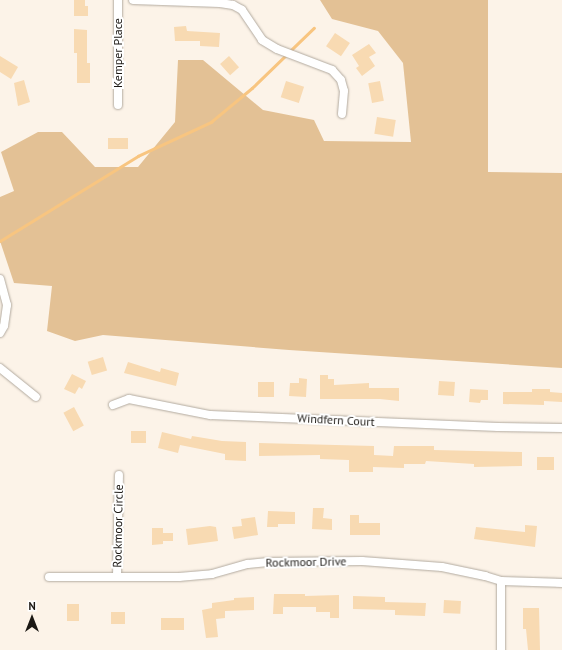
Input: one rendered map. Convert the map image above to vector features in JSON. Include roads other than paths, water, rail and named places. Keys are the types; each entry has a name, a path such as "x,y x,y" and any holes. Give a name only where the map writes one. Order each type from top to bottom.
{"street":[{"name":"Kemper Place","path":"118,0 118,105"},
{"path":"134,0 220,3 233,5 242,10 262,40 272,46 332,70 341,80 344,92 342,114"},
{"path":"0,279 7,305 4,326 0,334"},
{"path":"0,368 36,397"},
{"name":"Windfern Court","path":"113,405 129,399 210,414 498,427 562,428"},
{"name":"Rockmoor Circle","path":"117,577 119,476"},
{"name":"Rockmoor Drive","path":"49,577 178,577 212,574 248,564 268,562 362,561 442,567 501,581 562,583"},
{"path":"501,581 501,650"}],"waterway":[{"path":"290,51 314,28"},
{"path":"0,241 138,156 211,122 252,88 286,55"}]}
